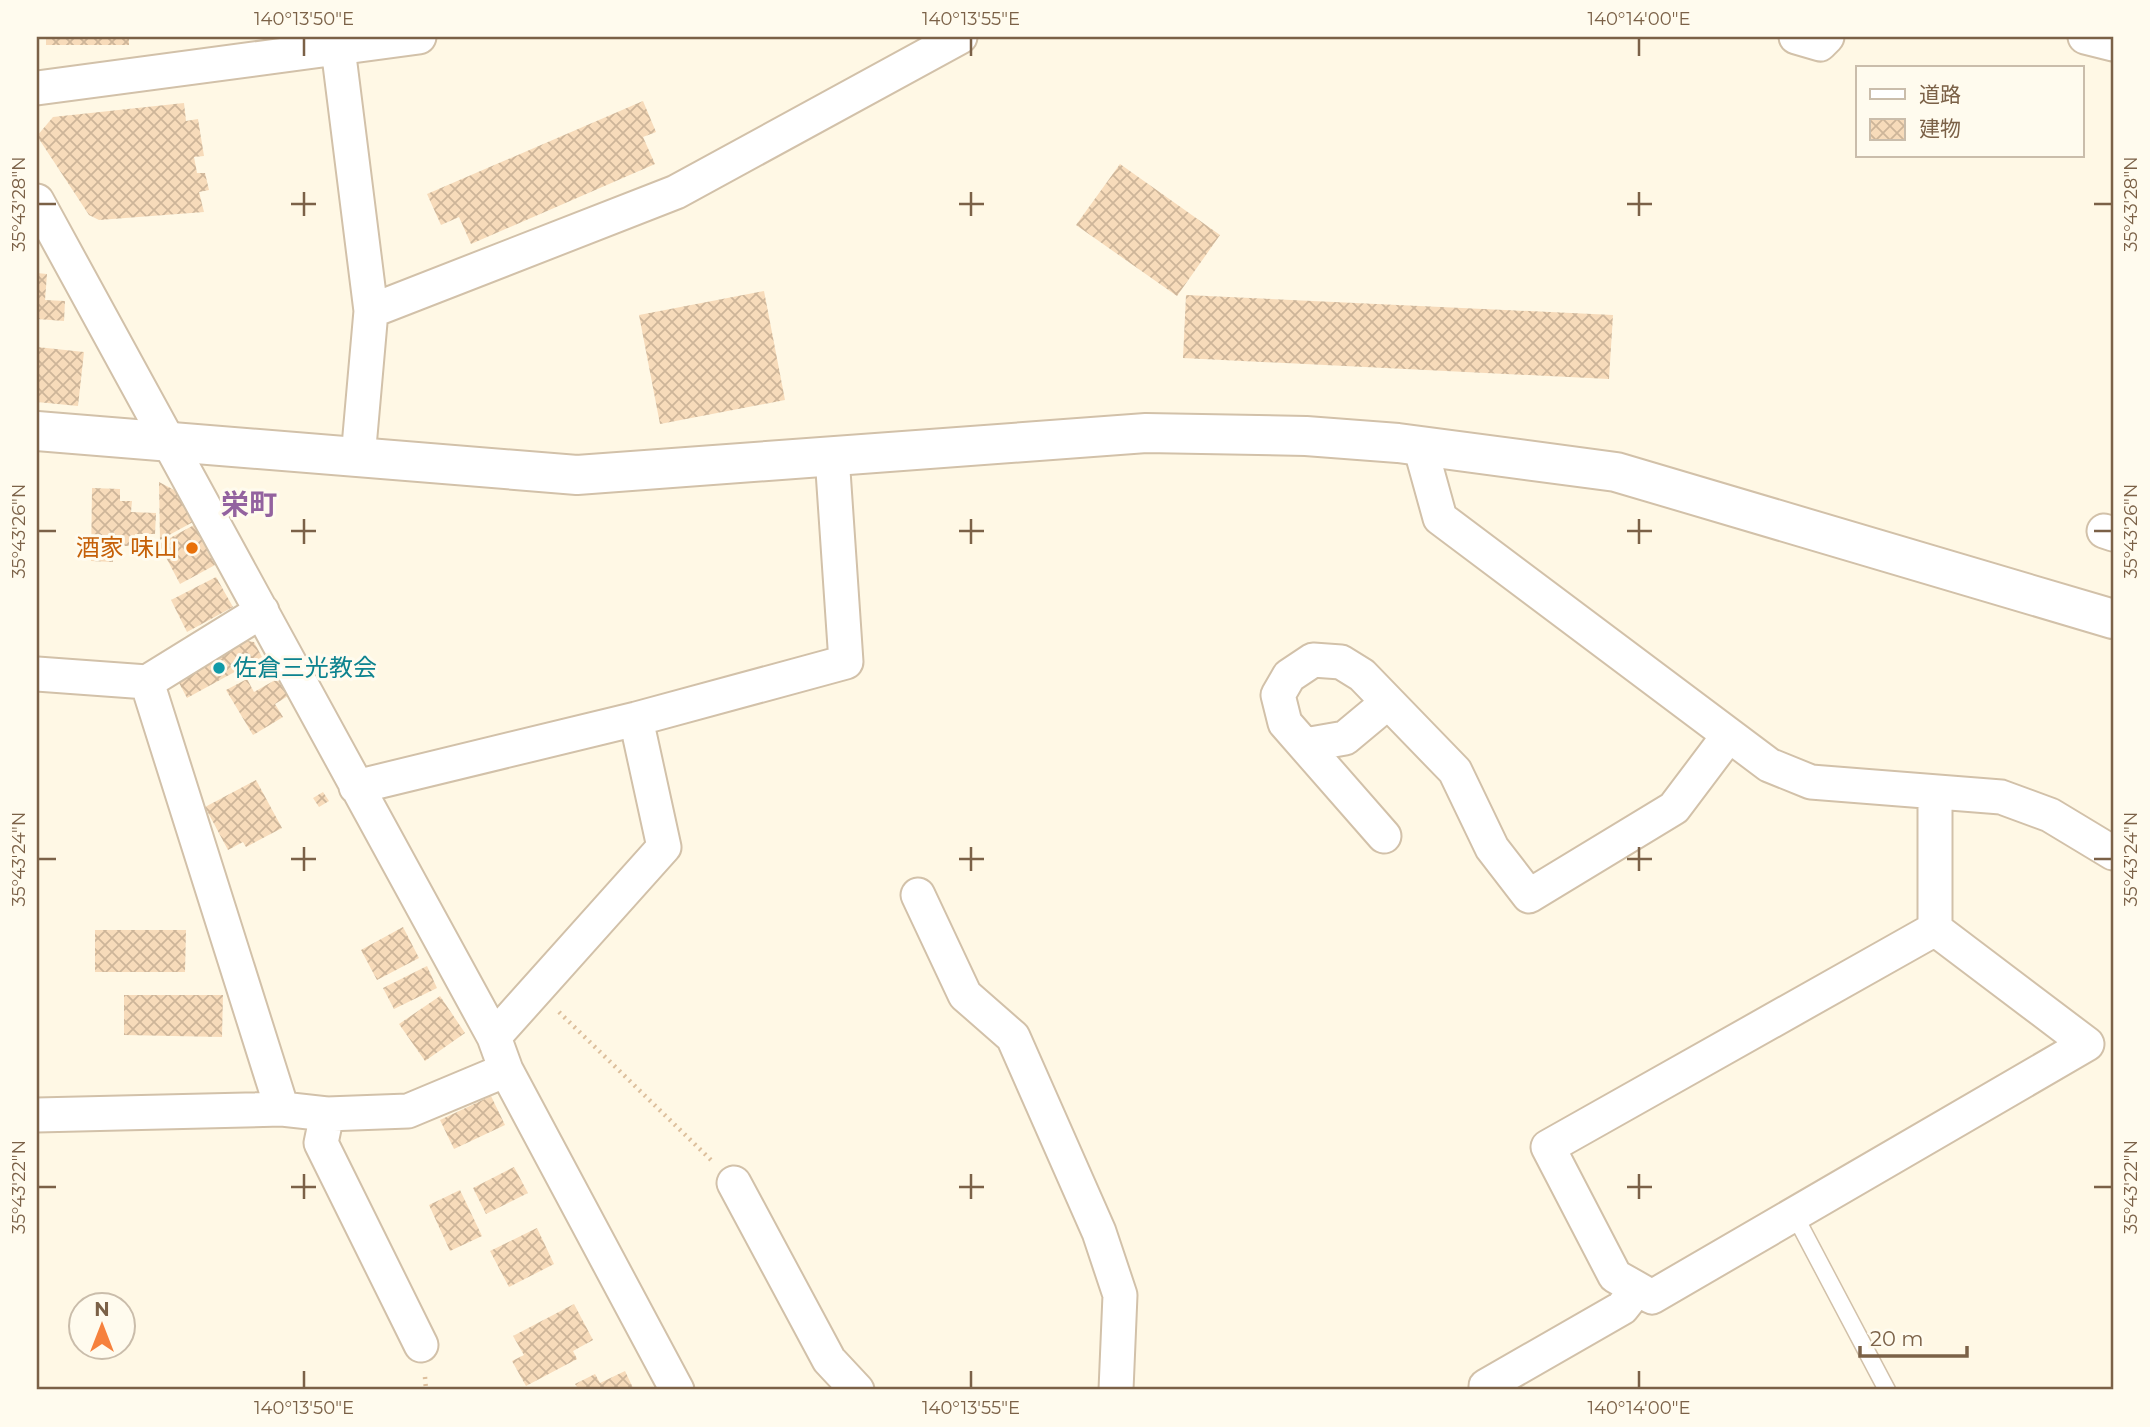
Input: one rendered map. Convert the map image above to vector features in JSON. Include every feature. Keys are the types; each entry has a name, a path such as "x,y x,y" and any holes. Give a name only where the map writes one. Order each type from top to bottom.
{"street":[{"path":"37,88 220,50 338,48 419,37"},
{"path":"371,311 677,192 960,37"},
{"path":"1796,37 1820,44 1827,37"},
{"path":"2085,37 2113,44"},
{"path":"338,48 371,311 358,458"},
{"path":"37,201 494,1037 506,1070 677,1390"},
{"path":"37,431 577,475 1146,433 1306,436 1420,446 1616,472 2113,619"},
{"path":"1420,446 1440,518 1769,765 1811,782 2001,797 2050,815 2113,853"},
{"path":"356,787 636,719 846,662 832,456"},
{"path":"37,674 147,682 261,611"},
{"path":"1384,836 1285,723 1278,695 1289,676 1313,660 1341,662 1362,675 1387,704 1455,771 1492,848 1529,896 1674,808 1729,735"},
{"path":"147,682 282,1109"},
{"path":"1305,745 1345,738 1387,704"},
{"path":"494,1037 664,847 636,719"},
{"path":"1935,792 1935,929"},
{"path":"918,894 965,995 1013,1037 1099,1232 1120,1295 1116,1390"},
{"path":"1935,929 2087,1044 1652,1297 1615,1276 1548,1147 1935,929"},
{"path":"37,1115 282,1109 327,1114 408,1111 506,1070"},
{"path":"327,1114 321,1143 421,1345"},
{"path":"734,1183 829,1360 857,1390"},
{"path":"1486,1390 1486,1386 1622,1308 1637,1289"}],"lane":[{"path":"1794,1214 1887,1390"}],"path":[{"path":"536,989 734,1183"}],"building":[{"path":"46,37 129,37 129,45 46,45"},
{"path":"643,101 656,132 643,137 655,164 471,244 459,217 441,225 427,194"},
{"path":"184,103 186,121 198,119 204,156 194,157 197,173 205,173 209,190 199,192 204,212 99,220 89,215 37,136 53,117"},
{"path":"1120,164 1220,235 1177,296 1076,225"},
{"path":"37,273 47,274 45,300 65,301 64,321 37,319"},
{"path":"764,291 785,400 660,424 639,315"},
{"path":"1186,295 1613,315 1609,379 1183,358"},
{"path":"37,347 84,352 78,406 37,402"},
{"path":"159,482 180,493 193,522 160,540"},
{"path":"92,488 120,489 120,501 132,501 131,512 156,513 155,534 135,534 135,546 113,546 113,562 91,561"},
{"path":"194,525 215,565 180,584 159,544"},
{"path":"216,577 233,607 187,632 171,600"},
{"name":"佐倉三光教会","path":"241,640 254,642 262,657 187,698 177,679"},
{"path":"247,679 254,692 277,679 288,696 275,704 283,717 253,735 226,690"},
{"path":"256,780 282,828 246,847 243,842 228,850 205,807"},
{"path":"323,792 329,801 319,807 313,798"},
{"path":"403,927 419,958 377,980 361,950"},
{"path":"95,930 186,930 185,972 95,972"},
{"path":"427,966 437,988 394,1009 383,988"},
{"path":"124,995 223,995 222,1037 124,1035"},
{"path":"440,996 465,1033 425,1061 399,1024"},
{"path":"491,1096 505,1125 454,1149 440,1120"},
{"path":"514,1167 528,1193 486,1214 473,1188"},
{"path":"460,1190 482,1236 450,1251 429,1205"},
{"path":"537,1228 554,1264 509,1287 490,1251"},
{"path":"574,1304 593,1340 573,1351 577,1359 526,1386 512,1361 524,1355 513,1336"},
{"path":"625,1371 634,1390 579,1390 575,1384 595,1374 600,1383"}],"place":[{"name":"酒家 味山","path":"192,548"},
{"name":"佐倉三光教会","path":"219,668"}],"district":[{"name":"栄町","path":"249,504"}]}
